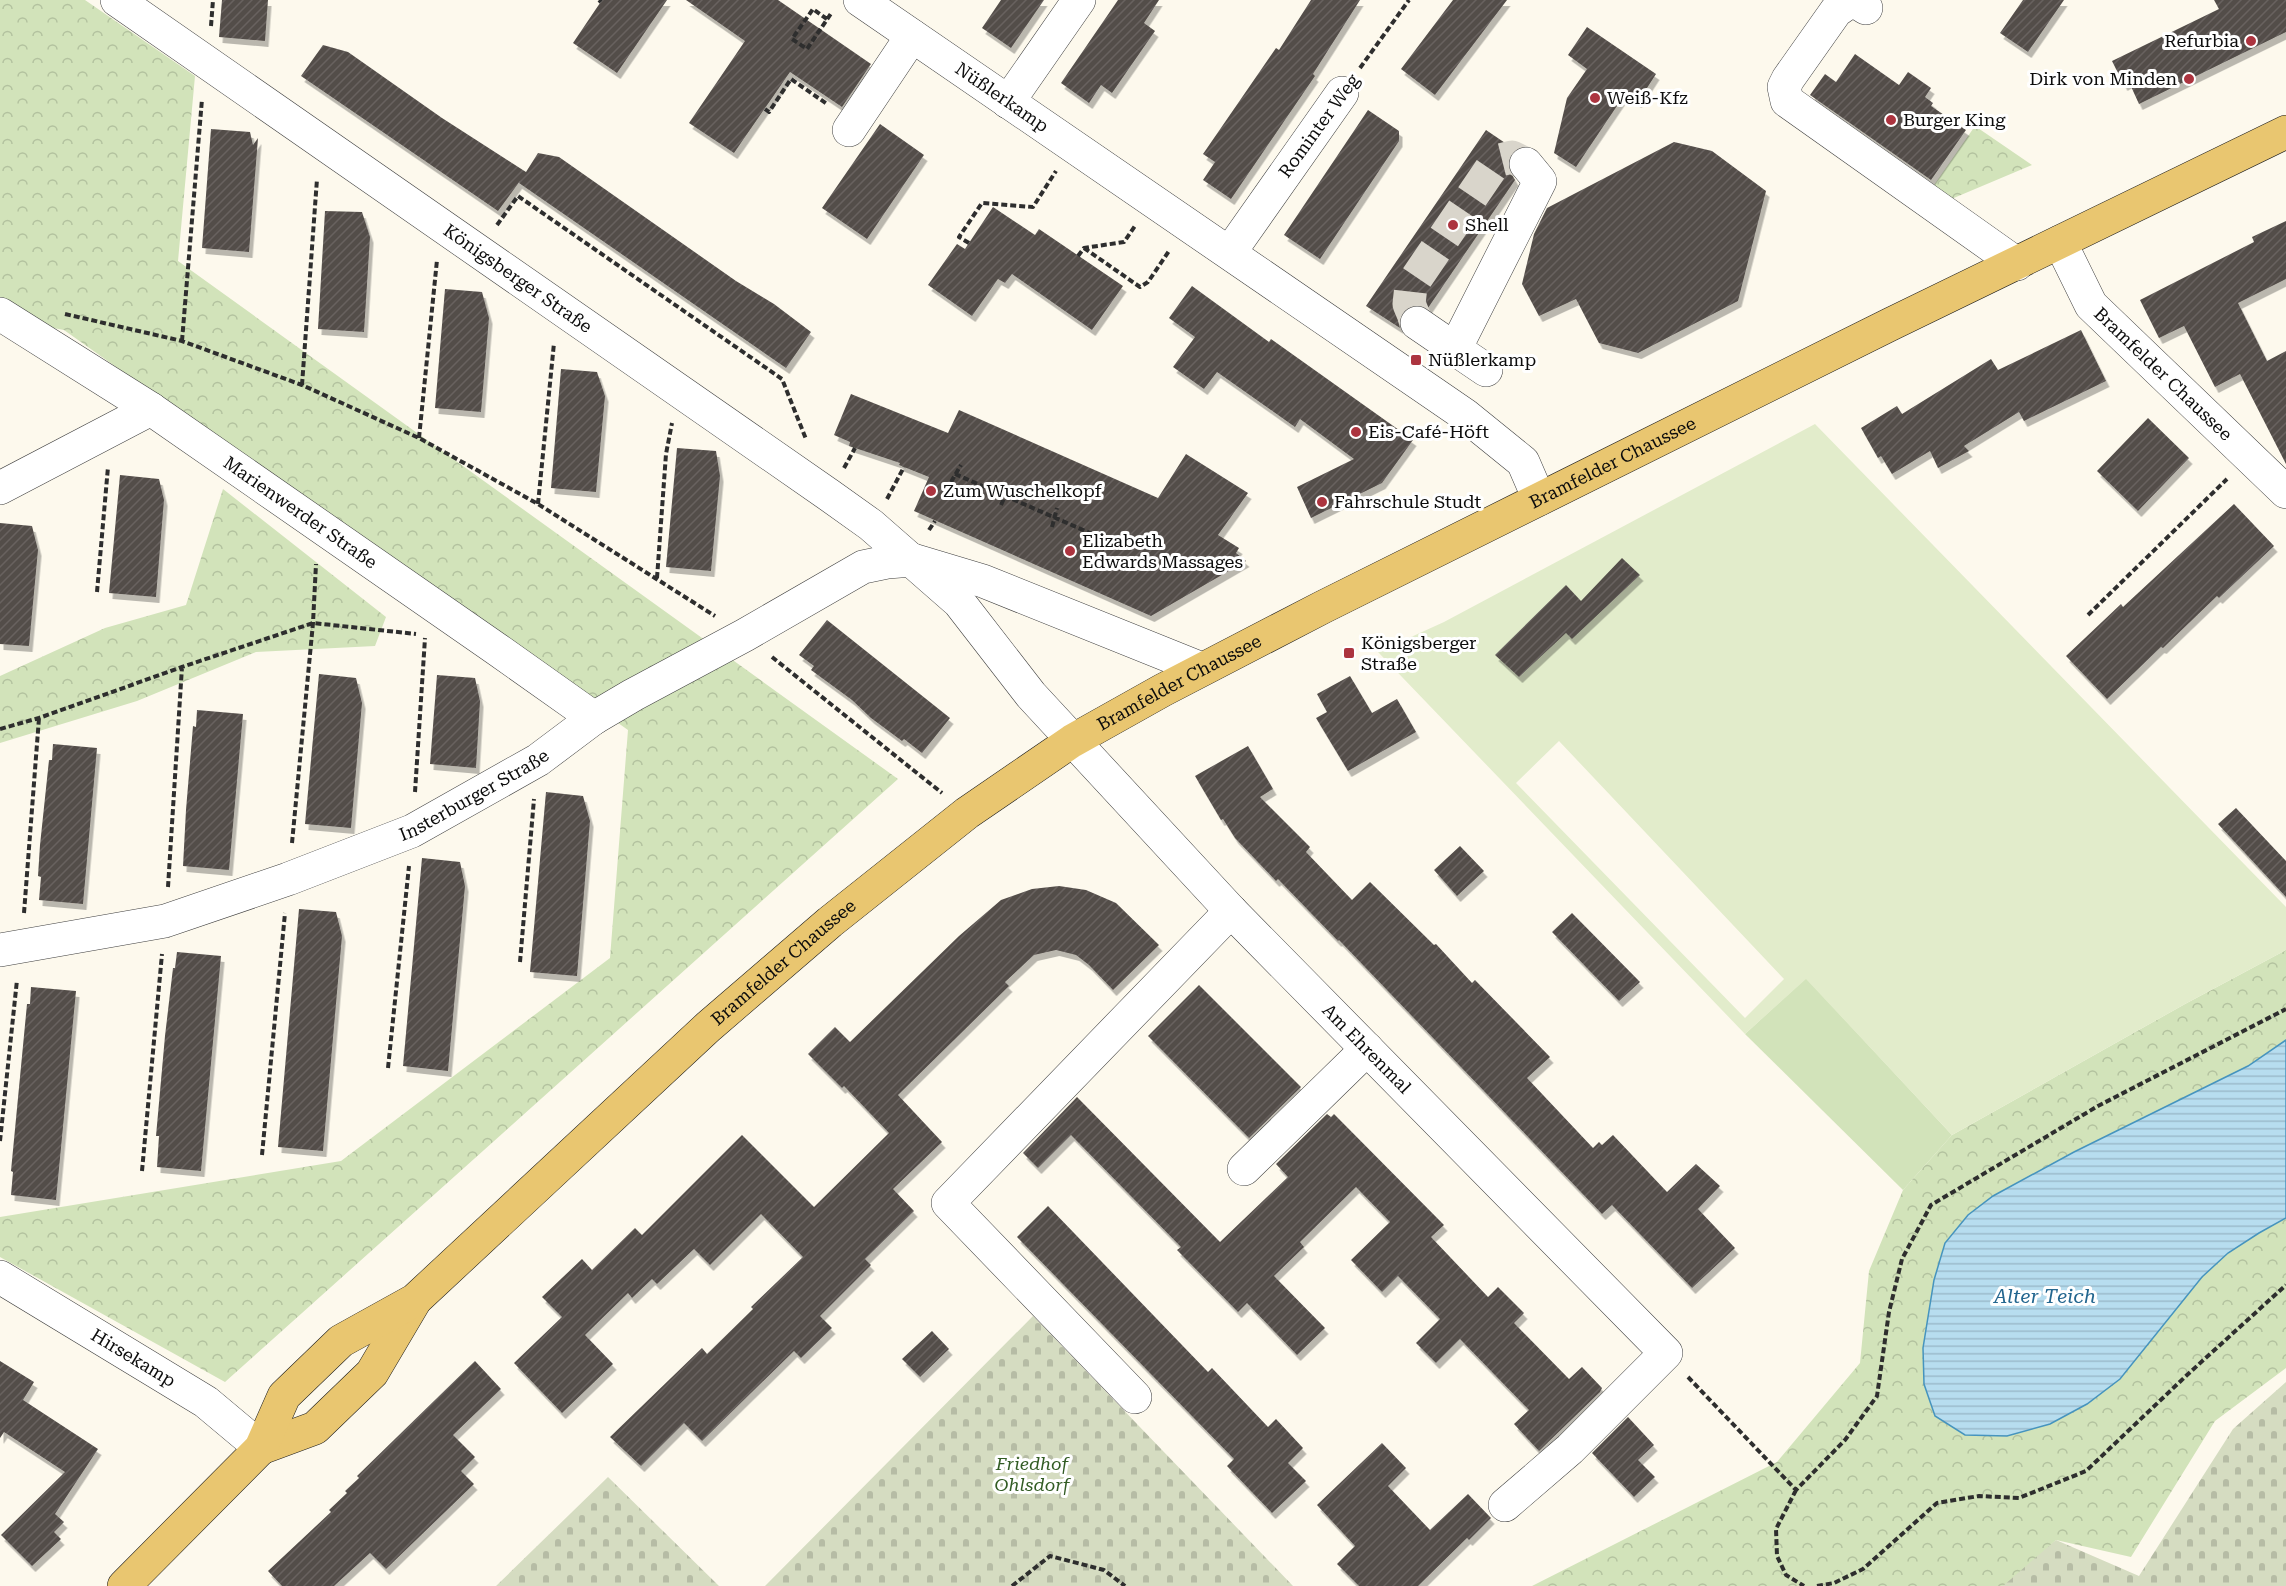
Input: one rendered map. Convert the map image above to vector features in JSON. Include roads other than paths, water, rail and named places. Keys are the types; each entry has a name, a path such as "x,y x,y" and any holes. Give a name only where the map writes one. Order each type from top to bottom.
{"main road":[{"name":"Bramfelder Chaussee","path":"124,1586 261,1448 284,1396 342,1341 415,1300 708,1027 830,922 967,813 1072,741 1202,669 1323,606 1891,324 2286,132"},
{"name":"Bramfelder Chaussee","path":"261,1448 315,1428 340,1405 372,1373 415,1300"}],"street":[{"name":"Königsberger Straße","path":"117,0 871,525 959,602 1031,695 1072,741"},
{"path":"1008,102 1079,0"},
{"path":"1866,8 1858,3 1849,2 1836,11 1784,87 1786,101 2017,264"},
{"name":"Nüßlerkamp","path":"847,5 912,36 1230,252 1465,416 1522,462 1539,499"},
{"path":"849,130 912,36"},
{"name":"Rominter Weg","path":"1230,252 1342,93"},
{"path":"1455,349 1533,172"},
{"name":"Bramfelder Chaussee","path":"2060,242 2091,305 2286,492"},
{"name":"Marienwerder Straße","path":"0,314 151,409 594,718"},
{"path":"1418,323 1486,370"},
{"path":"0,488 151,409"},
{"name":"Königsberger Straße","path":"913,560 983,581 1202,669"},
{"name":"Insterburger Straße","path":"0,950 165,921 288,879 412,831 538,760 594,718 633,695 745,635 863,567 913,560"},
{"name":"Am Ehrenmal","path":"1072,741 1231,911 1666,1353 1570,1449 1505,1505"},
{"path":"1135,1397 948,1203 1231,911"},
{"path":"1244,1169 1367,1049"},
{"name":"Hirsekamp","path":"0,1277 206,1402 261,1448"}],"water":[{"name":"Alter Teich","path":"2286,1040 2286,1218 2228,1253 2202,1277 2120,1379 2087,1404 2050,1424 2007,1436 1965,1435 1935,1416 1924,1384 1923,1348 1934,1280 1945,1243 1968,1215 1993,1196 2074,1152 2248,1066"}],"tunnel":[{"path":"1417,323 1409,304 1411,286 1496,161 1512,157 1526,164"}],"place":[{"name":"Refurbia","path":"2251,41"},
{"name":"Dirk von Minden","path":"2189,79"},
{"name":"Weiß-Kfz","path":"1595,98"},
{"name":"Burger King","path":"1891,120"},
{"name":"Shell","path":"1453,225"},
{"name":"Nüßlerkamp","path":"1416,360"},
{"name":"Eis-Café-Höft","path":"1356,432"},
{"name":"Zum Wuschelkopf","path":"931,491"},
{"name":"Fahrschule Studt","path":"1322,502"},
{"name":"Elizabeth Edwards Massages","path":"1070,551"},
{"name":"Königsberger Straße","path":"1349,653"}],"park label":[{"name":"Friedhof Ohlsdorf","path":"1032,1474"}]}
